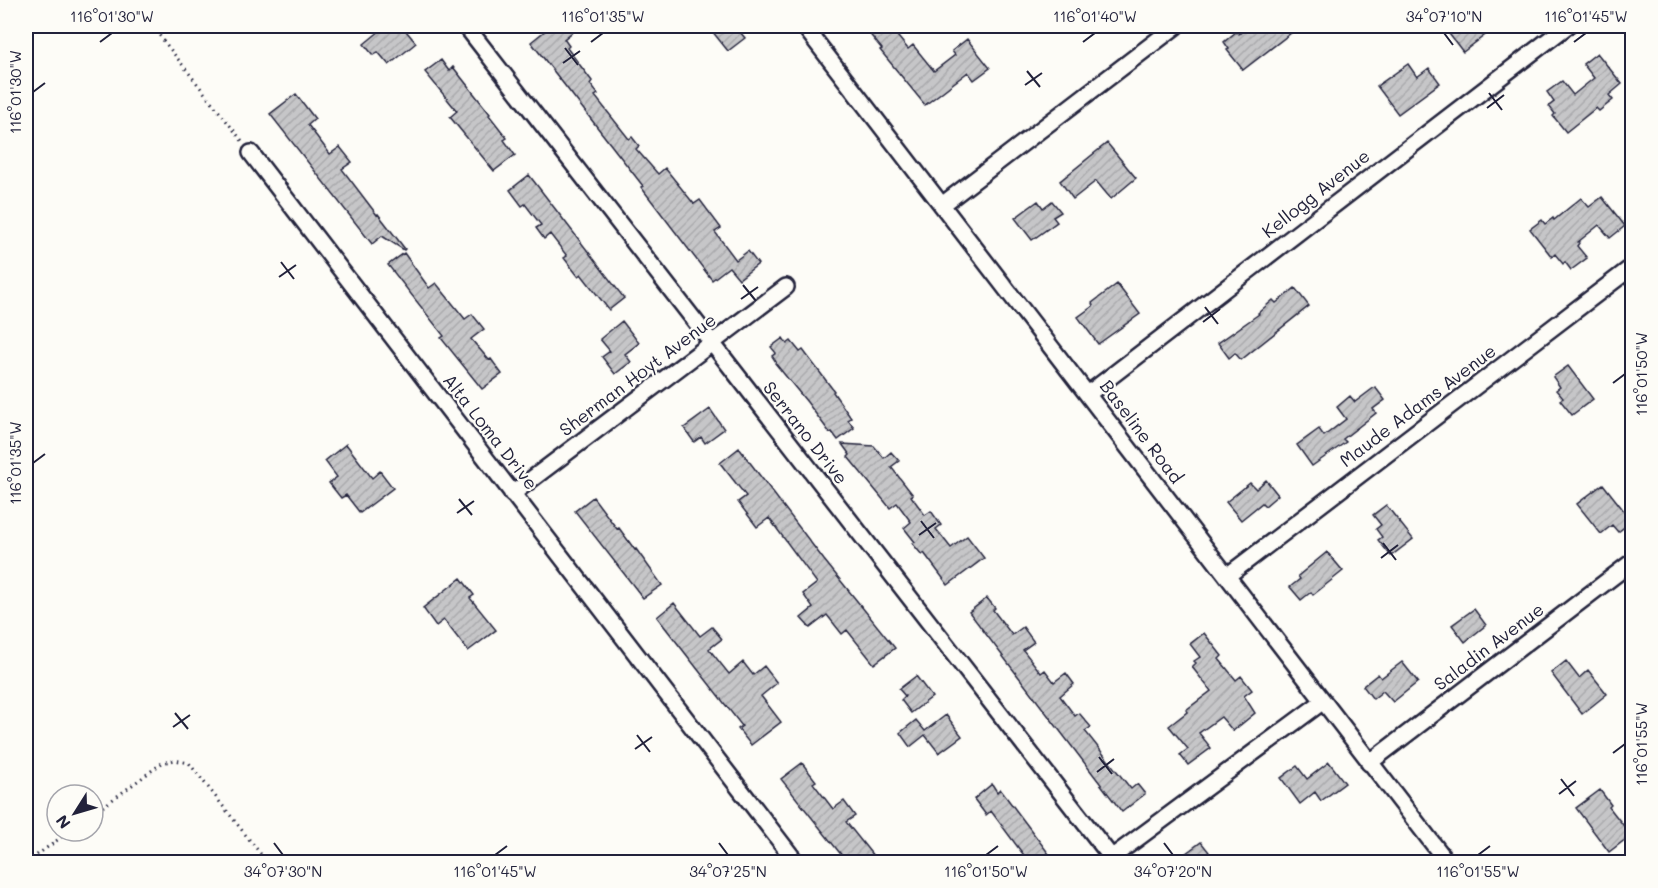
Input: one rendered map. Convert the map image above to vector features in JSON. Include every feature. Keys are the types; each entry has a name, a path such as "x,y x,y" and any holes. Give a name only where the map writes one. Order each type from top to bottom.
{"street":[{"name":"Serrano Drive","path":"466,26 1113,860"},
{"name":"Baseline Road","path":"804,26 1447,862"},
{"path":"942,205 1176,26"},
{"name":"Kellogg Avenue","path":"1088,394 1567,26"},
{"name":"Alta Loma Drive","path":"251,153 796,862"},
{"name":"Maude Adams Avenue","path":"1227,576 1632,267"},
{"name":"Sherman Hoyt Avenue","path":"512,494 786,286"},
{"name":"Saladin Avenue","path":"1369,763 1632,562"},
{"path":"1113,860 1322,702"}],"path":[{"path":"152,26 251,153"},
{"path":"105,805 162,763 175,760 189,763 267,862"},
{"path":"27,862 53,843"}],"building":[{"path":"386,26 402,26 416,43 389,65 378,52 373,55 364,44"},
{"path":"551,26 580,26 564,39 569,46 567,48 592,81 590,84 598,94 595,96 629,139 632,137 639,146 636,149 658,174 665,168 694,204 700,200 721,228 715,232 736,260 748,251 758,264 739,279 729,267 712,280 641,187 643,186 531,42"},
{"path":"708,26 735,26 745,38 728,51"},
{"path":"863,26 889,26 908,49 913,45 934,71 955,55 952,51 967,39 990,68 974,80 968,72 925,105"},
{"path":"1250,26 1300,26 1243,70 1227,50 1229,49 1224,42 1237,31 1239,34"},
{"path":"1443,26 1497,26 1463,52"},
{"path":"1597,53 1622,84 1609,95 1613,100 1599,111 1596,108 1566,132 1553,116 1555,114 1549,106 1554,102 1547,92 1562,81 1573,95 1594,78 1583,64"},
{"path":"441,60 449,71 453,67 507,138 504,140 515,155 494,171 450,117 457,111 425,72"},
{"path":"1408,64 1417,77 1429,68 1440,83 1398,114 1377,86"},
{"path":"296,94 315,119 308,125 330,154 340,147 352,162 342,169 404,250 382,236 372,244 270,114"},
{"path":"1107,143 1136,178 1111,199 1096,181 1073,199 1060,181"},
{"path":"529,175 624,298 609,310 581,274 578,276 564,258 567,256 550,234 544,239 536,228 541,225 525,204 522,206 510,190"},
{"path":"1602,197 1625,226 1610,238 1599,225 1578,242 1577,246 1587,258 1571,270 1555,254 1552,257 1530,229 1542,220 1545,224 1553,218 1554,220 1581,198 1589,207"},
{"path":"1038,201 1043,208 1052,201 1061,212 1053,217 1057,222 1032,240 1015,218"},
{"path":"404,253 429,288 436,283 465,319 472,314 484,329 471,339 502,374 482,389 441,338 444,336 388,265"},
{"path":"1117,284 1140,314 1098,344 1078,317"},
{"path":"1295,288 1309,306 1241,360 1235,353 1229,358 1218,343 1259,314 1273,300 1276,303"},
{"path":"622,321 639,343 625,354 631,362 615,374 602,357 610,351 600,339"},
{"path":"783,338 787,344 791,341 800,352 803,350 851,418 848,420 854,428 838,440 775,363 772,356 776,353 771,347"},
{"path":"1568,366 1593,399 1572,415 1560,400 1563,398 1556,390 1560,387 1553,377"},
{"path":"1375,387 1385,400 1373,409 1376,413 1343,439 1346,442 1312,466 1297,445 1319,429 1324,436 1346,419 1337,407 1350,396 1355,402"},
{"path":"710,409 724,429 705,443 701,437 694,442 684,428"},
{"path":"346,444 372,478 380,471 393,488 360,513 346,495 341,498 329,483 337,477 325,461"},
{"path":"842,444 874,446 884,458 891,452 899,461 891,467 925,515 931,511 941,525 936,529 951,548 967,536 984,558 948,585 924,553 922,555 912,543 915,542 904,528 911,522 897,503 890,508 848,457 850,455"},
{"path":"739,448 824,560 895,648 874,664 847,630 842,634 827,615 810,628 801,618 813,608 803,594 817,583 769,518 757,527 738,502 746,496 720,463"},
{"path":"1266,480 1278,495 1265,506 1262,503 1241,520 1226,502 1250,483 1256,489"},
{"path":"1603,484 1632,521 1618,532 1612,525 1601,534 1577,504"},
{"path":"593,497 662,585 643,598 575,511"},
{"path":"1386,505 1413,539 1391,556 1378,540 1382,537 1376,529 1381,525 1373,515"},
{"path":"1327,552 1343,571 1313,595 1311,592 1301,600 1290,587 1300,579 1298,576"},
{"path":"461,578 474,595 470,598 496,630 468,651 444,620 436,626 423,608"},
{"path":"987,598 1012,635 1023,627 1034,642 1023,650 1041,673 1045,670 1054,682 1066,673 1074,684 1060,696 1075,716 1079,713 1091,727 1085,731 1131,789 1137,784 1145,794 1122,812 969,612"},
{"path":"674,603 700,636 712,627 722,639 709,649 729,674 743,662 753,675 764,666 777,683 761,696 781,722 751,745 738,729 742,726 657,617"},
{"path":"1474,609 1486,625 1465,642 1452,625"},
{"path":"1204,633 1222,656 1219,659 1236,680 1241,676 1252,690 1244,696 1255,713 1233,731 1221,717 1199,733 1211,748 1188,765 1180,755 1188,749 1169,726 1211,691 1192,667 1196,663 1194,661 1200,657 1190,644"},
{"path":"1566,661 1579,678 1588,670 1607,694 1582,714 1551,673"},
{"path":"1402,662 1418,682 1393,702 1383,691 1373,699 1363,686 1378,674 1381,678"},
{"path":"916,676 932,697 911,713 901,700 905,696 899,689"},
{"path":"946,715 962,736 939,753 925,735 910,747 900,733 916,720 925,731"},
{"path":"1329,762 1345,783 1321,801 1315,792 1300,804 1281,778 1297,766 1307,779"},
{"path":"802,763 816,781 813,783 833,809 844,801 855,816 846,822 878,862 847,862 781,779"},
{"path":"992,784 997,792 1000,789 1055,862 1029,862 991,811 986,815 974,799"},
{"path":"1600,790 1611,805 1609,807 1631,835 1609,852 1576,808"},
{"path":"1201,842 1209,852 1195,862 1174,862"}]}
